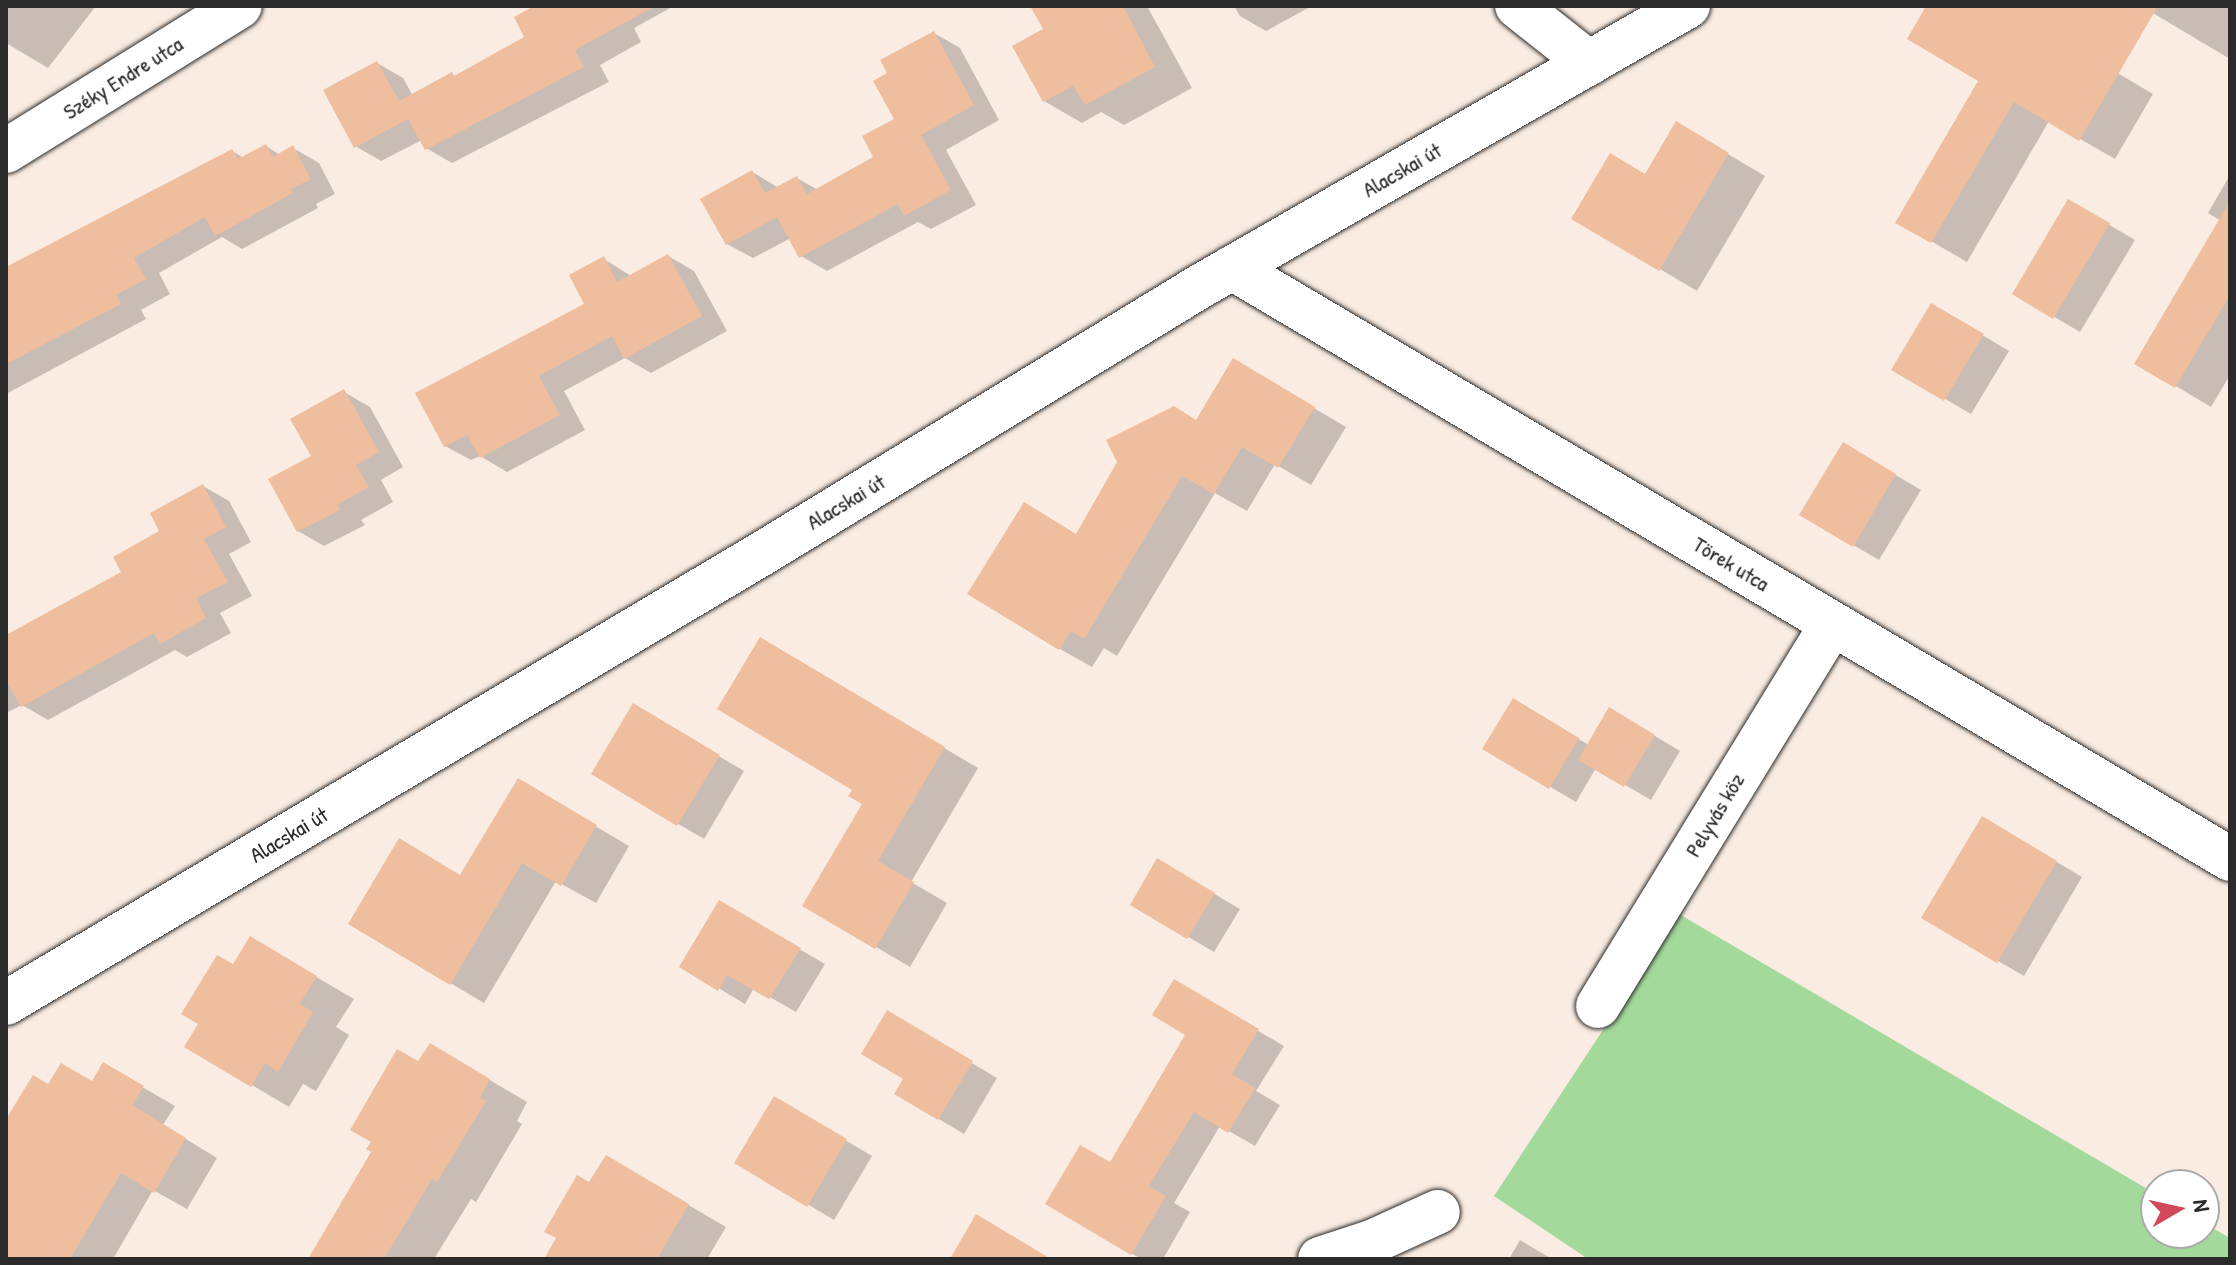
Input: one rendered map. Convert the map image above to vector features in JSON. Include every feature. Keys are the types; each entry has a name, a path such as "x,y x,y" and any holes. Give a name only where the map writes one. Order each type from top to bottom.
{"street":[{"name":"Széky Endre utca","path":"6,151 240,6"},
{"path":"1517,6 1589,63"},
{"name":"Alacskai út","path":"6,1003 763,553 1232,268 1688,6"},
{"name":"Törek utca","path":"1232,268 2230,859"},
{"name":"Pelyvás köz","path":"1598,1006 1832,624"},
{"path":"1320,1259 1374,1241 1438,1212"}],"green space":[{"path":"1679,914 2140,1185 2140,1249 2220,1249 2220,1232 2230,1238 2230,1259 1588,1259 1494,1196"}],"building":[{"path":"534,6 655,6 575,50 584,67 425,150 408,119 354,148 323,90 377,61 399,101 452,72 454,76 524,37 514,17"},
{"path":"1030,6 1123,6 1155,67 1085,105 1073,86 1043,102 1012,46 1043,29"},
{"path":"1926,6 2158,6 2079,141 2014,102 1931,243 1895,223 1978,81 1907,39"},
{"path":"934,31 974,105 921,135 951,190 904,216 898,204 799,258 777,217 726,245 700,199 752,170 765,193 797,176 807,194 873,157 862,136 894,119 873,81 887,73 880,60"},
{"path":"1676,121 1729,153 1659,271 1571,219 1610,153 1645,174"},
{"path":"266,144 273,157 293,145 311,179 291,189 293,193 215,236 205,217 134,258 146,279 116,295 121,304 6,364 6,267 232,149 238,159"},
{"path":"2068,199 2110,223 2053,319 2012,294"},
{"path":"2230,201 2230,295 2175,388 2134,364"},
{"path":"668,254 702,316 624,359 612,336 539,376 560,415 480,458 467,435 444,447 415,393 584,304 569,275 604,256 617,282"},
{"path":"1931,303 1984,334 1944,401 1891,370"},
{"path":"1233,358 1315,407 1278,468 1242,447 1214,494 1182,476 1084,639 1071,631 1059,650 967,594 1024,502 1076,534 1117,462 1106,440 1174,406 1196,420"},
{"path":"344,389 379,452 356,465 369,487 337,505 340,510 297,532 268,479 311,456 290,419"},
{"path":"1843,442 1896,474 1853,547 1799,515"},
{"path":"203,484 226,527 204,539 228,582 196,598 206,618 160,644 154,633 21,707 6,681 6,635 121,572 113,557 159,531 150,513"},
{"path":"760,637 945,747 878,861 914,882 875,949 802,906 862,804 848,796 852,790 717,709"},
{"path":"1513,698 1579,738 1549,789 1482,749"},
{"path":"633,703 720,755 677,826 591,774"},
{"path":"1609,707 1655,735 1624,787 1578,760"},
{"path":"518,778 597,825 561,886 522,863 450,985 348,924 399,838 460,875"},
{"path":"1982,816 2057,861 1997,963 1921,918"},
{"path":"1157,858 1215,893 1187,939 1130,905"},
{"path":"719,900 801,948 769,999 727,975 718,991 679,967"},
{"path":"250,936 317,976 300,1004 313,1012 278,1072 265,1063 251,1087 184,1047 198,1024 181,1014 217,955 233,964"},
{"path":"1174,979 1259,1029 1232,1074 1255,1088 1228,1133 1194,1112 1149,1186 1166,1196 1131,1255 1045,1204 1080,1145 1110,1162 1185,1035 1152,1015"},
{"path":"887,1010 973,1061 938,1120 894,1094 903,1079 861,1054"},
{"path":"430,1043 490,1079 480,1098 486,1101 437,1182 432,1179 384,1259 308,1259 371,1152 366,1149 371,1142 350,1130 397,1049 418,1061"},
{"path":"103,1062 144,1086 132,1105 186,1138 154,1193 121,1173 70,1259 6,1259 6,1119 33,1075 48,1084 61,1063 92,1081"},
{"path":"774,1096 847,1139 807,1207 734,1163"},
{"path":"606,1155 689,1204 657,1259 544,1259 556,1238 544,1232 577,1175 589,1182"},
{"path":"976,1214 1051,1259 950,1259"}]}
